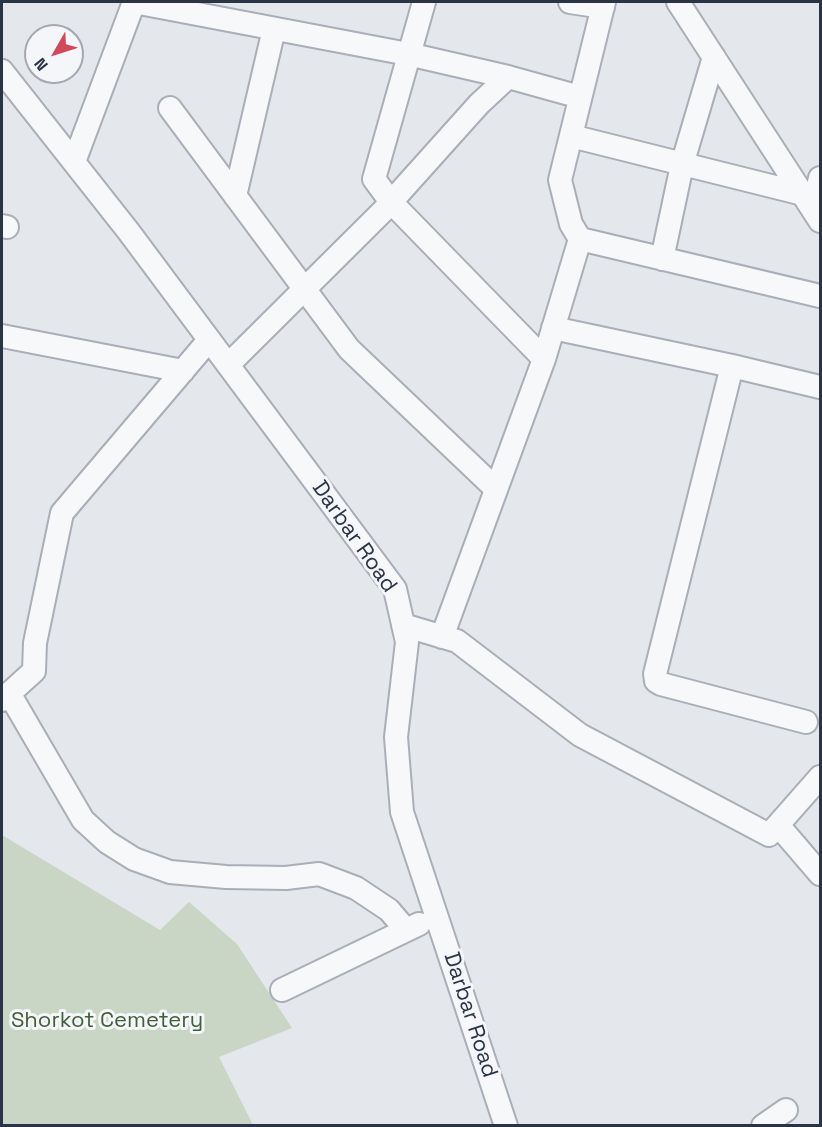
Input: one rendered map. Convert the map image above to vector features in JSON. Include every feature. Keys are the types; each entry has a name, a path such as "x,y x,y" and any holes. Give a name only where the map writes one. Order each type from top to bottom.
{"street":[{"path":"74,162 134,2 408,54 580,97"},
{"path":"424,2 374,179 391,202 544,359"},
{"path":"570,2 604,4 560,180 571,224 580,239 820,296"},
{"path":"678,2 812,208"},
{"path":"235,196 274,29"},
{"path":"662,259 682,165 714,57"},
{"name":"Darbar Road","path":"2,71 10,92 74,162 129,232 395,589 407,642 396,737 402,812 506,1125"},
{"path":"228,365 391,202 479,104 507,77"},
{"path":"170,108 349,349 496,489"},
{"path":"571,136 682,165 812,208"},
{"path":"812,208 820,178"},
{"path":"442,637 544,359 580,239"},
{"path":"554,328 820,387"},
{"path":"2,336 183,371"},
{"path":"209,340 62,513 35,643 34,671 5,697 83,820 107,842 134,859 170,872 226,877 286,878 319,874 356,888 389,910 406,930"},
{"path":"732,366 655,674 656,681 806,723"},
{"path":"403,625 457,641 580,735 769,835 820,777"},
{"path":"778,825 820,874"},
{"path":"282,990 436,915"},
{"path":"763,1125 786,1110"}],"green space":[{"name":"Shorkot Cemetery","path":"2,835 160,930 189,902 237,944 292,1028 219,1057 253,1125 2,1125"}]}
